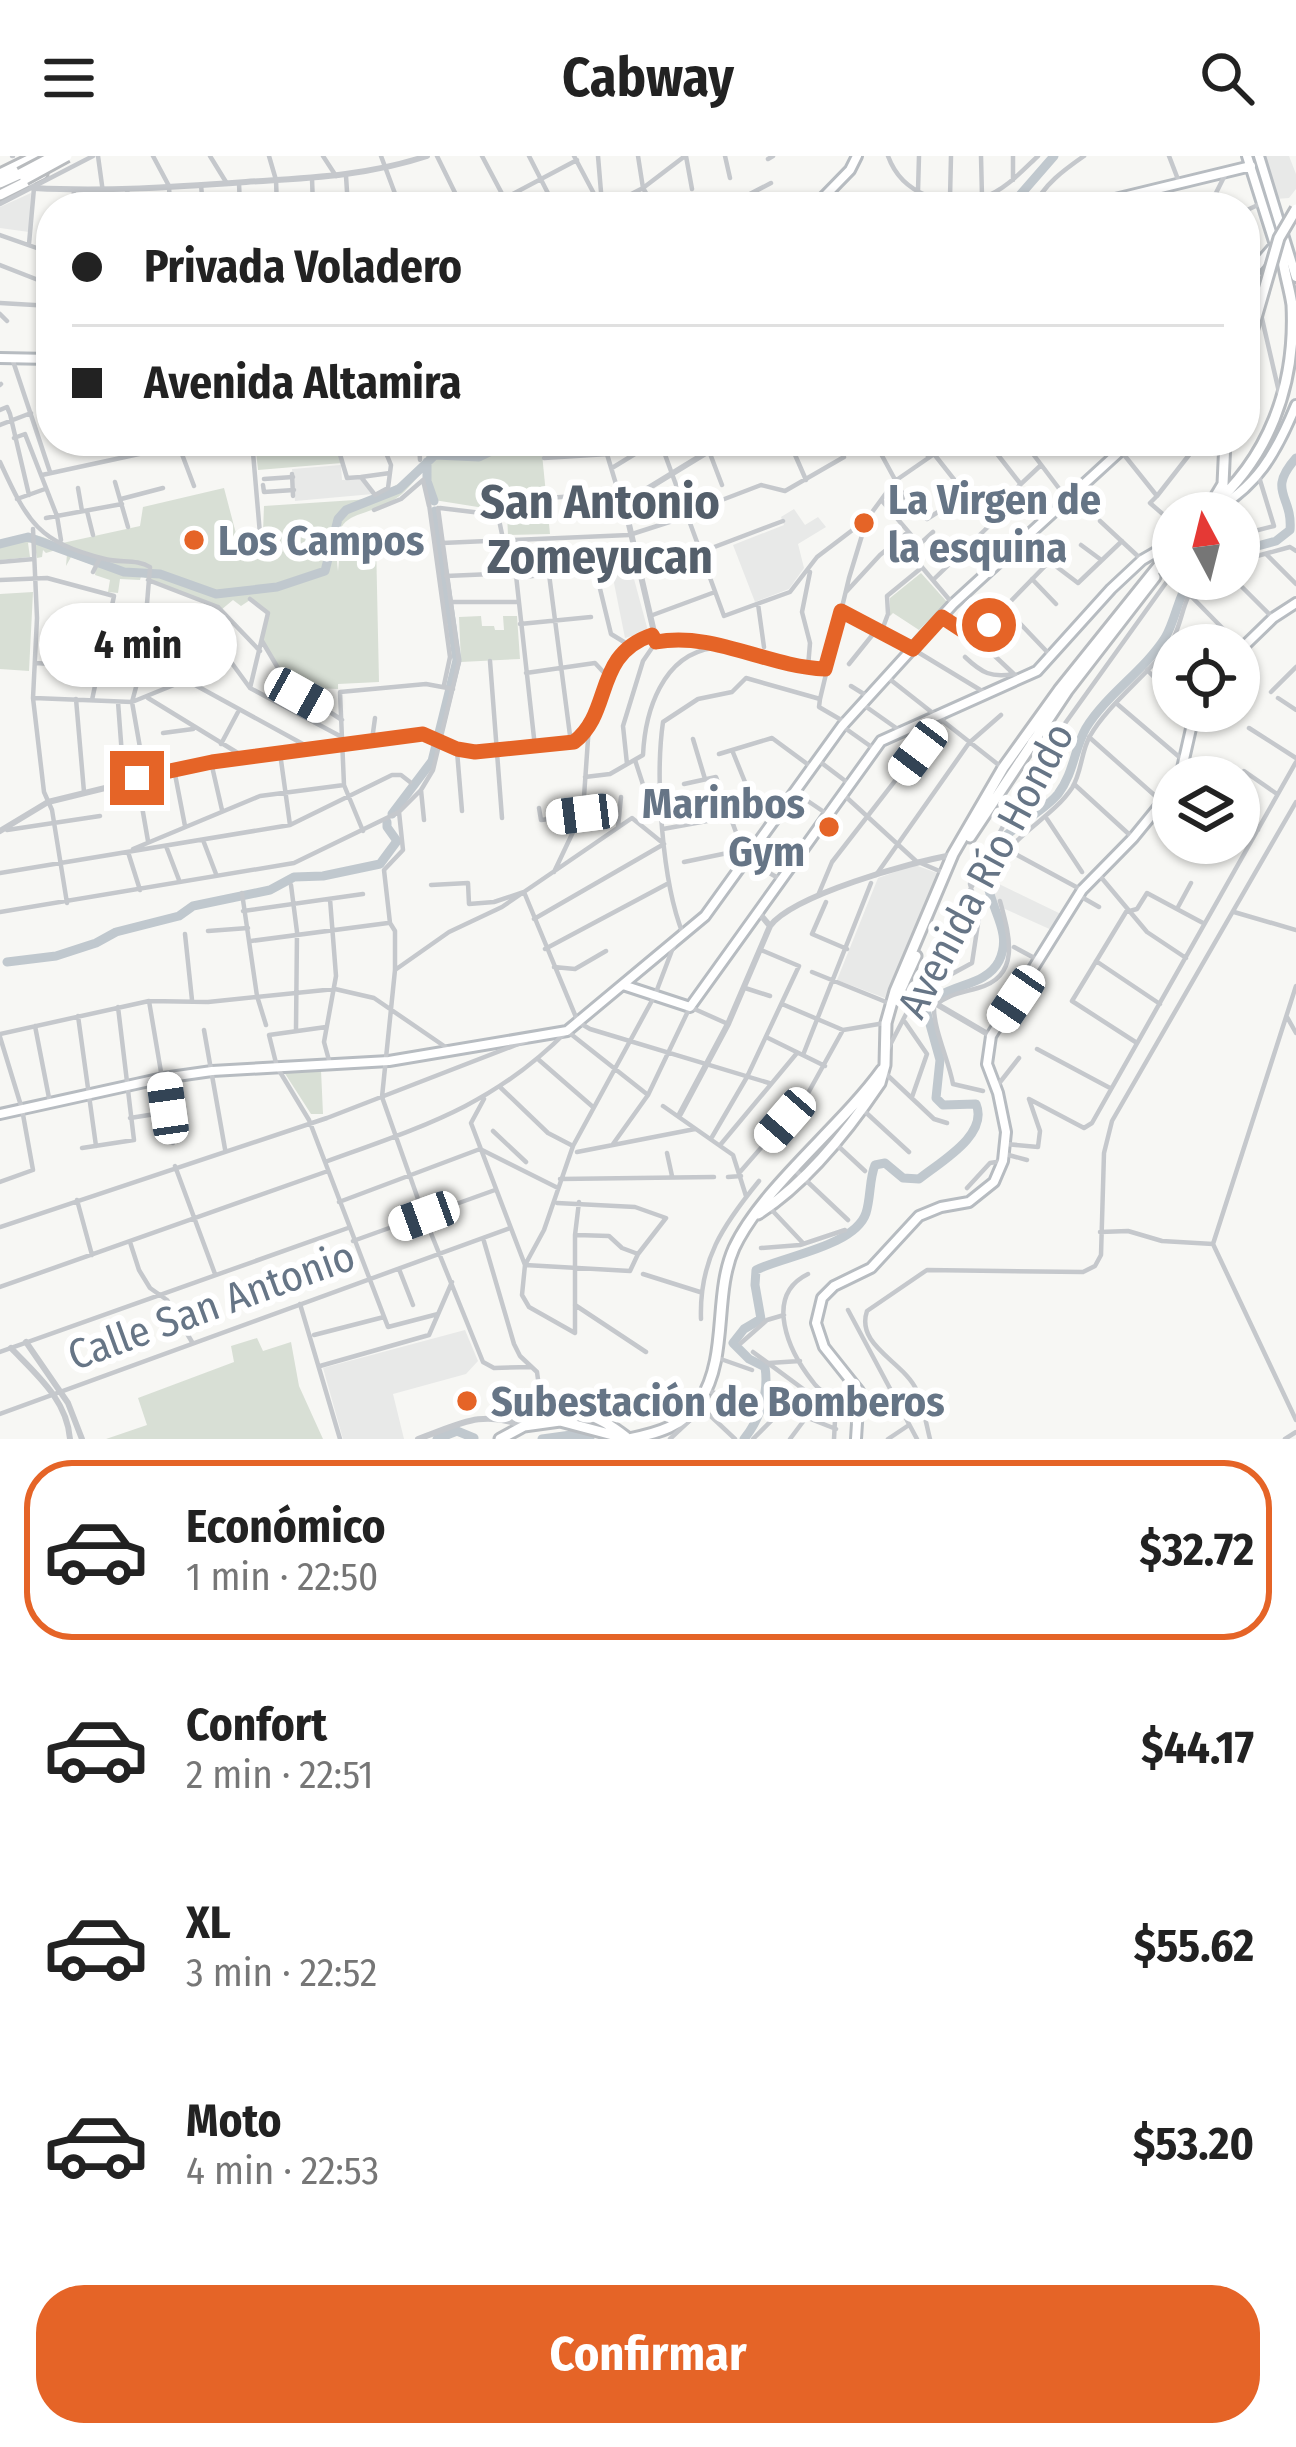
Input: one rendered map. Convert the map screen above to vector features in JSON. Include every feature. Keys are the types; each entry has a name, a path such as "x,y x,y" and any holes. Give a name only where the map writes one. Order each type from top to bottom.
{"main road":[{"path":"0,186 13,159 37,156"},
{"path":"0,186 54,156"},
{"path":"0,186 69,156"},
{"path":"0,186 32,185 69,156"},
{"path":"829,192 857,156"},
{"path":"1259,156 1292,219 1296,278"},
{"path":"1140,192 1249,161 1259,192"},
{"path":"1260,197 1286,282 1290,321 1282,404"},
{"path":"1260,262 1292,219"},
{"path":"1260,306 1279,238 1292,219"},
{"path":"1260,454 1282,404 1292,360 1292,302 1282,250 1292,219"},
{"path":"1260,288 1275,244"},
{"path":"1260,328 1265,330"},
{"path":"1260,333 1265,330"},
{"path":"0,358 36,359"},
{"path":"1233,492 1259,476 1278,449 1296,405"},
{"path":"0,1114 164,1078 389,1061 567,1030 710,911 744,855 844,724 953,604 1115,456"},
{"path":"1227,456 1231,492"},
{"path":"1232,492 1258,456"},
{"path":"623,985 690,1007 873,748 899,730 989,695 1052,657 1111,589 1152,556"},
{"path":"500,1439 542,1421 574,1422 629,1439 670,1429 700,1407 715,1358 724,1277 734,1249 755,1216 833,1142 861,1108 885,1064 886,1023 953,854 1006,770 1152,576"},
{"path":"1260,629 1296,603"},
{"path":"893,1005 946,874 1006,770"},
{"path":"856,1439 859,1391 820,1336 817,1311 822,1298 834,1286 872,1268 919,1216 940,1207 971,1206 994,1182 1004,1153 996,1087 986,1064 991,1036 1080,892 1152,816"},
{"path":"755,1216 769,1207 885,1064"}],"street":[{"path":"0,204 95,156 103,191"},
{"path":"153,156 169,192"},
{"path":"210,156 227,184"},
{"path":"269,156 276,192"},
{"path":"323,156 336,176"},
{"path":"381,156 396,192"},
{"path":"32,185 103,191 346,176 427,156"},
{"path":"436,156 454,192"},
{"path":"482,156 500,192"},
{"path":"529,156 547,192"},
{"path":"598,156 602,192"},
{"path":"638,156 645,192"},
{"path":"635,192 686,156 692,189"},
{"path":"725,156 730,178"},
{"path":"888,156 900,180 921,192"},
{"path":"918,191 919,156"},
{"path":"950,192 951,156"},
{"path":"981,156 982,192"},
{"path":"1012,180 1013,156"},
{"path":"991,192 1038,156"},
{"path":"1042,192 1084,156"},
{"path":"1169,156 1179,182"},
{"path":"518,192 576,158 595,192"},
{"path":"1,162 13,159 32,185 28,244"},
{"path":"1216,192 1227,171"},
{"path":"346,176 347,192"},
{"path":"312,178 312,192"},
{"path":"239,183 239,192"},
{"path":"755,192 771,183"},
{"path":"201,185 202,192"},
{"path":"0,235 36,247"},
{"path":"0,265 36,279"},
{"path":"0,303 36,305"},
{"path":"1260,309 1282,404"},
{"path":"0,314 7,321"},
{"path":"13,358 36,429"},
{"path":"4,409 29,495"},
{"path":"0,425 31,413"},
{"path":"14,438 25,434 57,516 61,540"},
{"path":"45,456 50,472"},
{"path":"42,476 121,456"},
{"path":"183,456 194,485"},
{"path":"253,456 255,477 280,484 260,534"},
{"path":"341,456 346,478 390,473"},
{"path":"361,477 375,495 388,488 388,456"},
{"path":"420,456 420,460"},
{"path":"544,458 576,456"},
{"path":"609,456 654,639 623,726 627,764"},
{"path":"612,468 632,456"},
{"path":"664,456 724,616 790,592 817,557 860,529"},
{"path":"622,506 701,456"},
{"path":"711,456 722,485"},
{"path":"796,456 806,480"},
{"path":"882,456 905,498 927,519 938,512"},
{"path":"873,748 819,707 825,669 860,529 895,481 932,456 990,525 933,580"},
{"path":"999,456 1019,482"},
{"path":"1034,456 1067,499"},
{"path":"1122,456 1154,492"},
{"path":"1160,492 1188,456"},
{"path":"714,503 761,485 785,491 844,457"},
{"path":"0,462 33,529 97,564 140,561 150,567 146,627 132,702 148,841"},
{"path":"985,518 1040,466"},
{"path":"1259,476 1274,526 1260,530"},
{"path":"0,912 294,863 399,812 422,790 433,770 449,687 459,662 442,543 422,480 401,499 374,510"},
{"path":"115,482 128,526"},
{"path":"78,488 93,535"},
{"path":"46,518 163,488"},
{"path":"17,500 45,489"},
{"path":"547,498 619,493"},
{"path":"1141,495 1150,502"},
{"path":"882,501 918,543"},
{"path":"432,508 498,514 503,539"},
{"path":"432,508 450,657 449,687"},
{"path":"442,543 628,535 686,516"},
{"path":"638,576 783,521"},
{"path":"1100,521 1142,560"},
{"path":"33,529 34,698 67,903"},
{"path":"933,532 910,553 953,604"},
{"path":"844,594 907,533"},
{"path":"512,538 535,747"},
{"path":"1052,657 1009,611 1008,604 1049,564 1078,584 1122,541"},
{"path":"1081,544 1102,561"},
{"path":"1260,553 1290,547 1296,551"},
{"path":"1264,552 1296,584"},
{"path":"0,562 34,559"},
{"path":"594,564 610,634 628,644 688,640 784,666 825,669"},
{"path":"808,668 810,643 802,612 811,567"},
{"path":"849,664 880,629 888,614 887,596 922,568"},
{"path":"446,576 581,570"},
{"path":"549,574 571,743"},
{"path":"0,580 36,578 114,596 92,700"},
{"path":"148,578 218,607 260,651"},
{"path":"1032,579 1056,604"},
{"path":"650,616 715,592"},
{"path":"250,599 268,613 250,688"},
{"name":"Avenida Río Hondo","path":"885,1064 970,884 1033,768 1154,600"},
{"path":"1195,600 1218,624"},
{"path":"1255,600 1273,618"},
{"path":"452,602 518,602"},
{"path":"758,604 764,647"},
{"path":"207,643 218,607"},
{"path":"841,611 989,695"},
{"path":"942,617 977,638 988,629 989,611"},
{"path":"520,624 591,616"},
{"path":"146,627 175,628 207,643 231,662 250,688 340,740"},
{"path":"262,641 288,686 342,720"},
{"path":"981,643 1017,677"},
{"path":"1,831 48,802 84,792 212,762 312,749 340,740 437,738 457,749 496,751 571,743 589,725 608,677 628,644"},
{"path":"585,778 610,774 644,753 644,726 667,676 698,651 709,647 735,650"},
{"path":"965,657 982,673 1017,677"},
{"path":"490,661 502,818"},
{"path":"994,885 995,865 1006,849 1047,819 1074,784 1089,737 1152,661"},
{"path":"36,663 65,665"},
{"path":"526,673 595,663 608,677"},
{"path":"1296,667 1275,695 1296,710"},
{"path":"1145,668 1152,675"},
{"path":"887,677 1006,770"},
{"path":"684,936 668,883 664,844 663,722 684,705 736,688 749,678 820,699"},
{"path":"34,698 132,702 186,680 312,749"},
{"path":"851,686 899,730"},
{"path":"363,831 344,785 340,692 449,687"},
{"path":"147,697 245,758"},
{"path":"76,699 84,792"},
{"path":"118,702 124,782"},
{"path":"1116,703 1178,756"},
{"path":"221,744 239,710"},
{"path":"847,949 812,934 832,862 940,716"},
{"path":"721,1144 769,1083 800,1054 819,1019 873,879 969,743 1001,716"},
{"path":"372,740 375,718"},
{"path":"554,872 582,814 589,725"},
{"path":"163,733 197,728"},
{"path":"1255,732 1296,760 1260,826"},
{"path":"1089,737 1152,793"},
{"path":"719,754 772,738 848,783"},
{"path":"693,739 705,779"},
{"path":"457,749 462,811"},
{"path":"732,750 745,782"},
{"path":"280,753 290,825"},
{"path":"635,760 648,800 663,812"},
{"path":"212,762 222,811"},
{"path":"174,770 185,826"},
{"path":"0,873 290,825 397,774 410,782"},
{"path":"684,784 716,777 744,855 780,879"},
{"path":"1260,782 1277,794"},
{"path":"1074,784 1133,838"},
{"path":"128,852 260,796 344,785"},
{"path":"422,790 424,820"},
{"path":"793,791 827,814"},
{"path":"842,794 916,861 946,874"},
{"path":"618,827 621,796"},
{"path":"930,1439 916,1389 906,1372 867,1337 863,1320 867,1311 927,1270 1083,1272 1095,1266 1101,1255 1104,1153 1112,1121 1296,802"},
{"path":"539,808 541,820 582,814"},
{"path":"399,812 403,850 385,867 390,923 395,931 395,970 382,1097 424,1216 487,1366 531,1366"},
{"path":"1,831 100,816"},
{"path":"664,829 730,817"},
{"path":"395,970 448,932 502,908 632,818 664,844"},
{"path":"1047,819 1082,872"},
{"path":"203,840 216,876"},
{"path":"534,919 664,844"},
{"path":"166,846 180,882"},
{"path":"1006,849 1099,907"},
{"path":"128,852 140,890"},
{"path":"680,1114 728,1024 770,926 782,914 916,861 953,854"},
{"path":"684,862 744,855"},
{"path":"967,1188 1004,1153 1038,1147 1040,1131 1029,1099 1084,1128 1092,1124 1239,864"},
{"path":"1098,874 1126,912 1186,958"},
{"path":"431,885 468,883 470,904 524,892"},
{"path":"545,950 668,883"},
{"path":"1178,907 1191,883"},
{"path":"920,995 972,963 979,917 970,884"},
{"path":"290,885 297,932 296,1030"},
{"path":"524,892 578,1022 769,1083"},
{"path":"1137,1043 1072,1001 1126,912 1137,909 1147,893 1205,924"},
{"path":"243,911 363,894"},
{"path":"242,897 257,996 266,1024"},
{"path":"330,899 335,989 324,1042 330,1064"},
{"path":"933,1004 984,987 1001,975 1012,946 1000,901"},
{"path":"757,910 770,926"},
{"path":"1234,912 1296,930"},
{"path":"250,941 390,923"},
{"path":"208,931 248,928"},
{"path":"185,934 192,1001"},
{"path":"578,1202 575,1333 530,1307 522,1295 525,1265 593,1107 655,995 674,943"},
{"path":"1012,946 1040,961"},
{"path":"712,1137 747,1077 799,967 761,950"},
{"path":"554,967 575,969 606,951"},
{"path":"1096,961 1160,1004"},
{"path":"812,972 893,1005"},
{"path":"904,985 991,1036"},
{"path":"1296,986 1213,1244 1296,1420"},
{"path":"745,988 770,996"},
{"path":"0,1183 29,1173 33,1167 0,1036 149,1001 335,989 365,994 451,1051"},
{"path":"149,1001 173,1143"},
{"path":"782,1004 844,1030 886,1023"},
{"path":"933,1004 953,1084 983,1091"},
{"path":"82,1148 134,1140 118,1007"},
{"path":"613,1144 648,1095 690,1007 728,1024"},
{"path":"1287,1015 1296,1033"},
{"path":"78,1016 96,1146"},
{"path":"904,1021 927,1054 912,1097"},
{"path":"35,1026 50,1103"},
{"path":"326,1027 269,1035 277,1066 309,1120 388,1328 438,1313"},
{"path":"204,1030 225,1149"},
{"path":"325,1162 484,1099 538,1060 567,1030 648,1095"},
{"path":"728,1177 741,1174 807,1095 844,1030"},
{"path":"766,1037 825,1066"},
{"path":"0,1227 382,1097 531,1039"},
{"path":"1037,1049 1110,1088"},
{"path":"996,1087 1019,1058"},
{"path":"538,1060 593,1107"},
{"path":"885,1064 934,1119 947,1123"},
{"path":"501,1088 548,1133 575,1149 699,1128"},
{"path":"484,1099 471,1123 525,1265"},
{"path":"663,1106 733,1154 746,1196"},
{"path":"861,1108 909,1152"},
{"path":"130,1118 168,1112"},
{"path":"493,1131 528,1159 521,1170"},
{"path":"833,1142 865,1171"},
{"path":"339,1202 480,1149 557,1188"},
{"path":"667,1153 672,1177"},
{"path":"1004,1153 1027,1160"},
{"path":"175,1166 215,1275"},
{"path":"0,1287 328,1172"},
{"path":"798,1173 848,1220"},
{"path":"560,1179 714,1177"},
{"path":"701,1319 705,1264 720,1229 759,1181"},
{"path":"353,1241 495,1190"},
{"path":"77,1200 92,1256"},
{"path":"525,1265 630,1271 666,1218 635,1207 555,1203"},
{"path":"738,1206 755,1216"},
{"path":"769,1207 804,1244"},
{"path":"0,1352 349,1228"},
{"name":"Calle San Antonio","path":"0,1414 510,1228"},
{"path":"761,1248 804,1244 845,1230"},
{"path":"1100,1232 1128,1231 1162,1241 1213,1244"},
{"path":"575,1235 609,1236 638,1254"},
{"path":"483,1238 514,1344 539,1378 542,1421"},
{"path":"130,1242 139,1270 192,1342"},
{"path":"399,1269 413,1305"},
{"path":"643,1274 700,1292"},
{"path":"808,1274 792,1282 786,1292 784,1316 788,1338 821,1397"},
{"path":"320,1366 425,1337 452,1282"},
{"path":"300,1304 340,1439"},
{"path":"575,1305 646,1352"},
{"path":"848,1310 917,1439"},
{"path":"741,1342 767,1320 784,1316"},
{"path":"311,1336 384,1317"},
{"path":"26,1342 82,1439"},
{"path":"11,1348 57,1392 70,1439"},
{"path":"753,1352 821,1397 832,1399 848,1419 859,1424"},
{"path":"715,1358 752,1370"},
{"path":"768,1363 800,1361"},
{"path":"706,1390 744,1402"},
{"path":"753,1439 791,1394"},
{"path":"790,1439 821,1397"},
{"path":"670,1439 700,1407 735,1439"},
{"path":"418,1439 483,1416 499,1416 524,1426"},
{"path":"807,1418 836,1429"},
{"path":"834,1439 836,1420"},
{"path":"888,1439 909,1425"},
{"path":"1286,1439 1296,1432"}],"shaded area":[{"path":"1263,156 1289,156 1296,189 1289,198 1275,199"},
{"path":"31,193 29,232 0,228 0,207"},
{"path":"257,456 339,456 342,463 258,470"},
{"path":"542,456 550,534 508,535 503,511 434,500 428,465 402,494 344,524 339,533 338,571 340,550 376,541 379,682 338,684 338,689 296,687 280,672 262,641 268,613 250,600 241,606 233,600 221,610 141,576 140,580 120,579 118,593 108,592 110,580 95,575 96,566 71,557 66,566 67,554 59,549 43,550 37,558 34,541 28,543 30,557 0,560 0,541 9,538 30,535 58,544 140,526 143,507 224,488 239,545 263,532 264,506 370,499 400,483 427,459"},
{"path":"341,465 342,480 360,479 373,494 295,501 292,469"},
{"path":"794,509 805,525 818,517 826,527 798,544 804,568 789,589 755,602 733,545 784,525 781,517"},
{"path":"630,564 648,631 625,638 611,568"},
{"path":"921,573 947,602 919,630 893,613 890,616 890,598"},
{"path":"33,592 29,671 0,669 0,594"},
{"path":"481,616 482,626 504,630 503,616 517,616 520,659 461,662 459,617"},
{"path":"915,865 940,874 890,1000 837,980 878,878"},
{"path":"999,884 1063,915 1054,931 996,905 993,890"},
{"path":"321,1070 323,1114 311,1114 284,1072"},
{"path":"465,1330 478,1361 466,1374 393,1394 404,1439 343,1439 323,1368"},
{"path":"257,1338 263,1351 291,1342 299,1386 323,1439 106,1439 147,1425 138,1398 234,1362 231,1346"}],"waterway":[{"path":"1023,192 1054,156"},
{"path":"0,544 28,537 124,572 160,574 216,594 277,587 325,571 338,519 346,510 399,489 434,456"},
{"path":"457,456 481,456"},
{"path":"1260,545 1290,530 1282,486 1296,458"},
{"path":"427,462 434,501"},
{"path":"392,814 432,761 457,660 435,511"},
{"path":"744,1439 759,1414 766,1386 765,1367 733,1343 761,1319 756,1270 848,1234 866,1213 875,1165 885,1163 903,1178 919,1179 950,1156 976,1126 976,1104 943,1105 936,1098 940,1060 926,1010 942,995 983,977 999,961 1003,935 988,885 991,856 1003,838 1058,794 1086,728 1165,638 1180,600"},
{"path":"7,962 56,956 116,932 179,916 193,906 270,890 294,877 380,864 397,841 387,822"},
{"path":"437,1439 457,1431 474,1438"},
{"path":"542,1439 571,1435 590,1439"}],"place":[{"name":"La Virgen de la esquina","path":"864,523"},
{"name":"Los Campos","path":"194,540"},
{"name":"Marinbos Gym","path":"829,827"},
{"name":"Subestación de Bomberos","path":"467,1401"}],"district":[{"name":"San Antonio Zomeyucan","path":"600,528"}],"route":[{"path":"137,778 212,762 423,734 475,752 574,742 589,725 622,650 652,635 656,642 688,640 784,666 825,669 841,611 913,649 942,617 974,638 981,637 989,625"}]}
